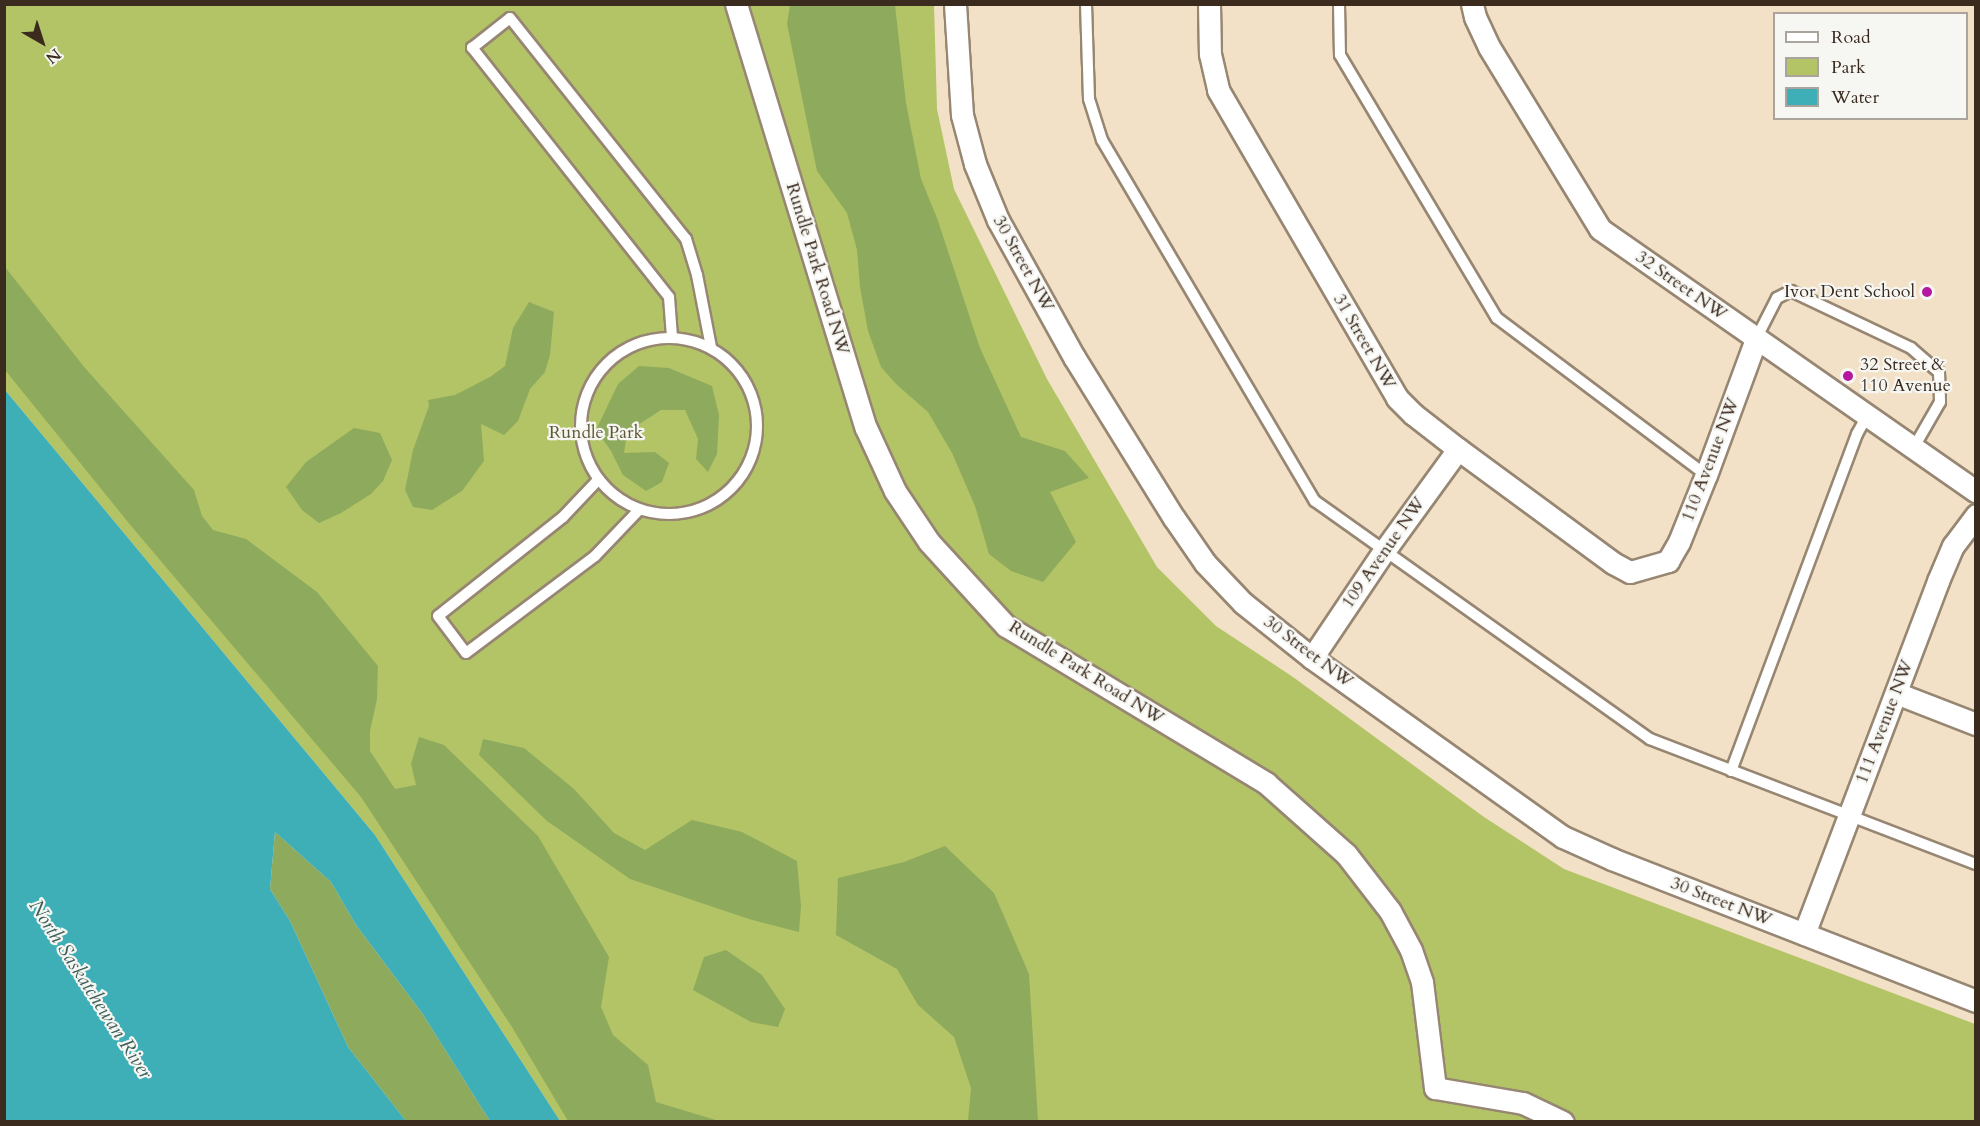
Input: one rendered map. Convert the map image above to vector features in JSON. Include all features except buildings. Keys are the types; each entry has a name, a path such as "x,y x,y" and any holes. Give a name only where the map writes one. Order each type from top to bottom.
{"street":[{"name":"Rundle Park Road NW","path":"736,4 866,428 895,491 929,542 1006,626 1266,783 1346,854 1390,911 1411,950 1422,982 1435,1088 1523,1103 1563,1122"},
{"name":"30 Street NW","path":"955,4 962,115 975,164 998,220 1074,357 1174,518 1205,563 1243,603 1312,658 1563,837 1612,859 1976,1001"},
{"name":"31 Street NW","path":"1209,4 1210,54 1218,90 1397,398 1413,414 1458,449 1613,563 1630,572 1650,567"},
{"name":"32 Street NW","path":"1472,4 1475,17 1489,47 1585,209 1600,228 1912,449 1976,491"},
{"name":"110 Avenue NW","path":"1650,567 1668,561 1679,542 1756,339"},
{"name":"109 Avenue NW","path":"1312,658 1384,550 1458,449"},
{"name":"111 Avenue NW","path":"1804,934 1953,546 1976,515"},
{"path":"1896,693 1976,724"}],"lane":[{"path":"1086,4 1089,99 1102,140 1315,501 1650,739 1976,864"},
{"path":"1339,4 1340,55 1497,318 1706,475"},
{"path":"672,337 669,297 472,48 510,18 686,239 697,275 711,347"},
{"path":"1756,339 1777,298 1791,291 1911,348 1939,372 1940,402 1912,449"},
{"path":"672,337 711,347 736,367 753,397 758,432 750,464 734,486 710,505 692,512 673,515 639,510 622,502 598,480 582,446 581,416 590,386 611,359 634,344 650,339 672,337"},
{"path":"1731,771 1857,434 1867,416"},
{"path":"598,480 563,517 438,616 466,653 595,556 639,510"}],"green space":[{"name":"Rundle Park","path":"5,5 934,5 937,109 954,189 1047,379 1157,567 1216,626 1293,677 1484,817 1564,869 1975,1024 1975,1121 560,1121 375,835 5,390"},
{"path":"790,5 895,5 906,103 921,179 937,218 980,348 1021,437 1065,451 1089,478 1050,492 1076,542 1043,582 1011,571 989,554 975,506 952,453 928,412 896,384 881,367 868,331 860,287 857,250 847,213 817,171 787,24"},
{"path":"5,267 85,368 194,490 202,516 213,530 246,539 317,592 378,666 377,699 370,731 370,751 395,789 416,785 411,764 419,737 444,745 538,836 609,957 601,1007 613,1035 648,1065 656,1102 719,1121 568,1121 512,1027 361,797 132,527 5,370"},
{"path":"529,302 554,312 550,355 545,372 530,389 518,421 504,435 481,424 484,461 462,491 432,510 413,507 405,490 413,450 429,406 428,400 455,395 490,377 505,366 513,328"},
{"path":"639,366 669,368 712,386 719,415 717,454 708,472 696,459 698,439 685,410 661,410 627,432 624,453 655,452 669,463 662,482 646,491 623,475 611,451 596,430 618,384"},
{"path":"354,428 380,433 392,460 383,481 371,494 341,513 319,523 302,510 286,487 306,462"},
{"path":"483,739 524,748 574,789 614,833 645,850 692,820 742,832 797,861 801,906 799,932 749,919 630,879 547,821 479,755"},
{"path":"275,832 331,882 356,925 422,1013 490,1121 406,1121 348,1047 290,921 270,889"},
{"path":"945,846 994,893 1029,974 1038,1121 968,1121 971,1088 954,1037 918,1005 897,969 836,935 838,878 904,862"},
{"path":"726,950 762,975 785,1009 778,1027 751,1022 693,990 704,957"}],"water":[{"name":"North Saskatchewan River","path":"5,390 375,835 560,1121 490,1121 422,1013 356,925 331,882 275,832 270,889 290,921 348,1047 406,1121 5,1121"}],"place":[{"name":"Ivor Dent School","path":"1927,292"},
{"name":"32 Street & 110 Avenue","path":"1848,376"}]}
